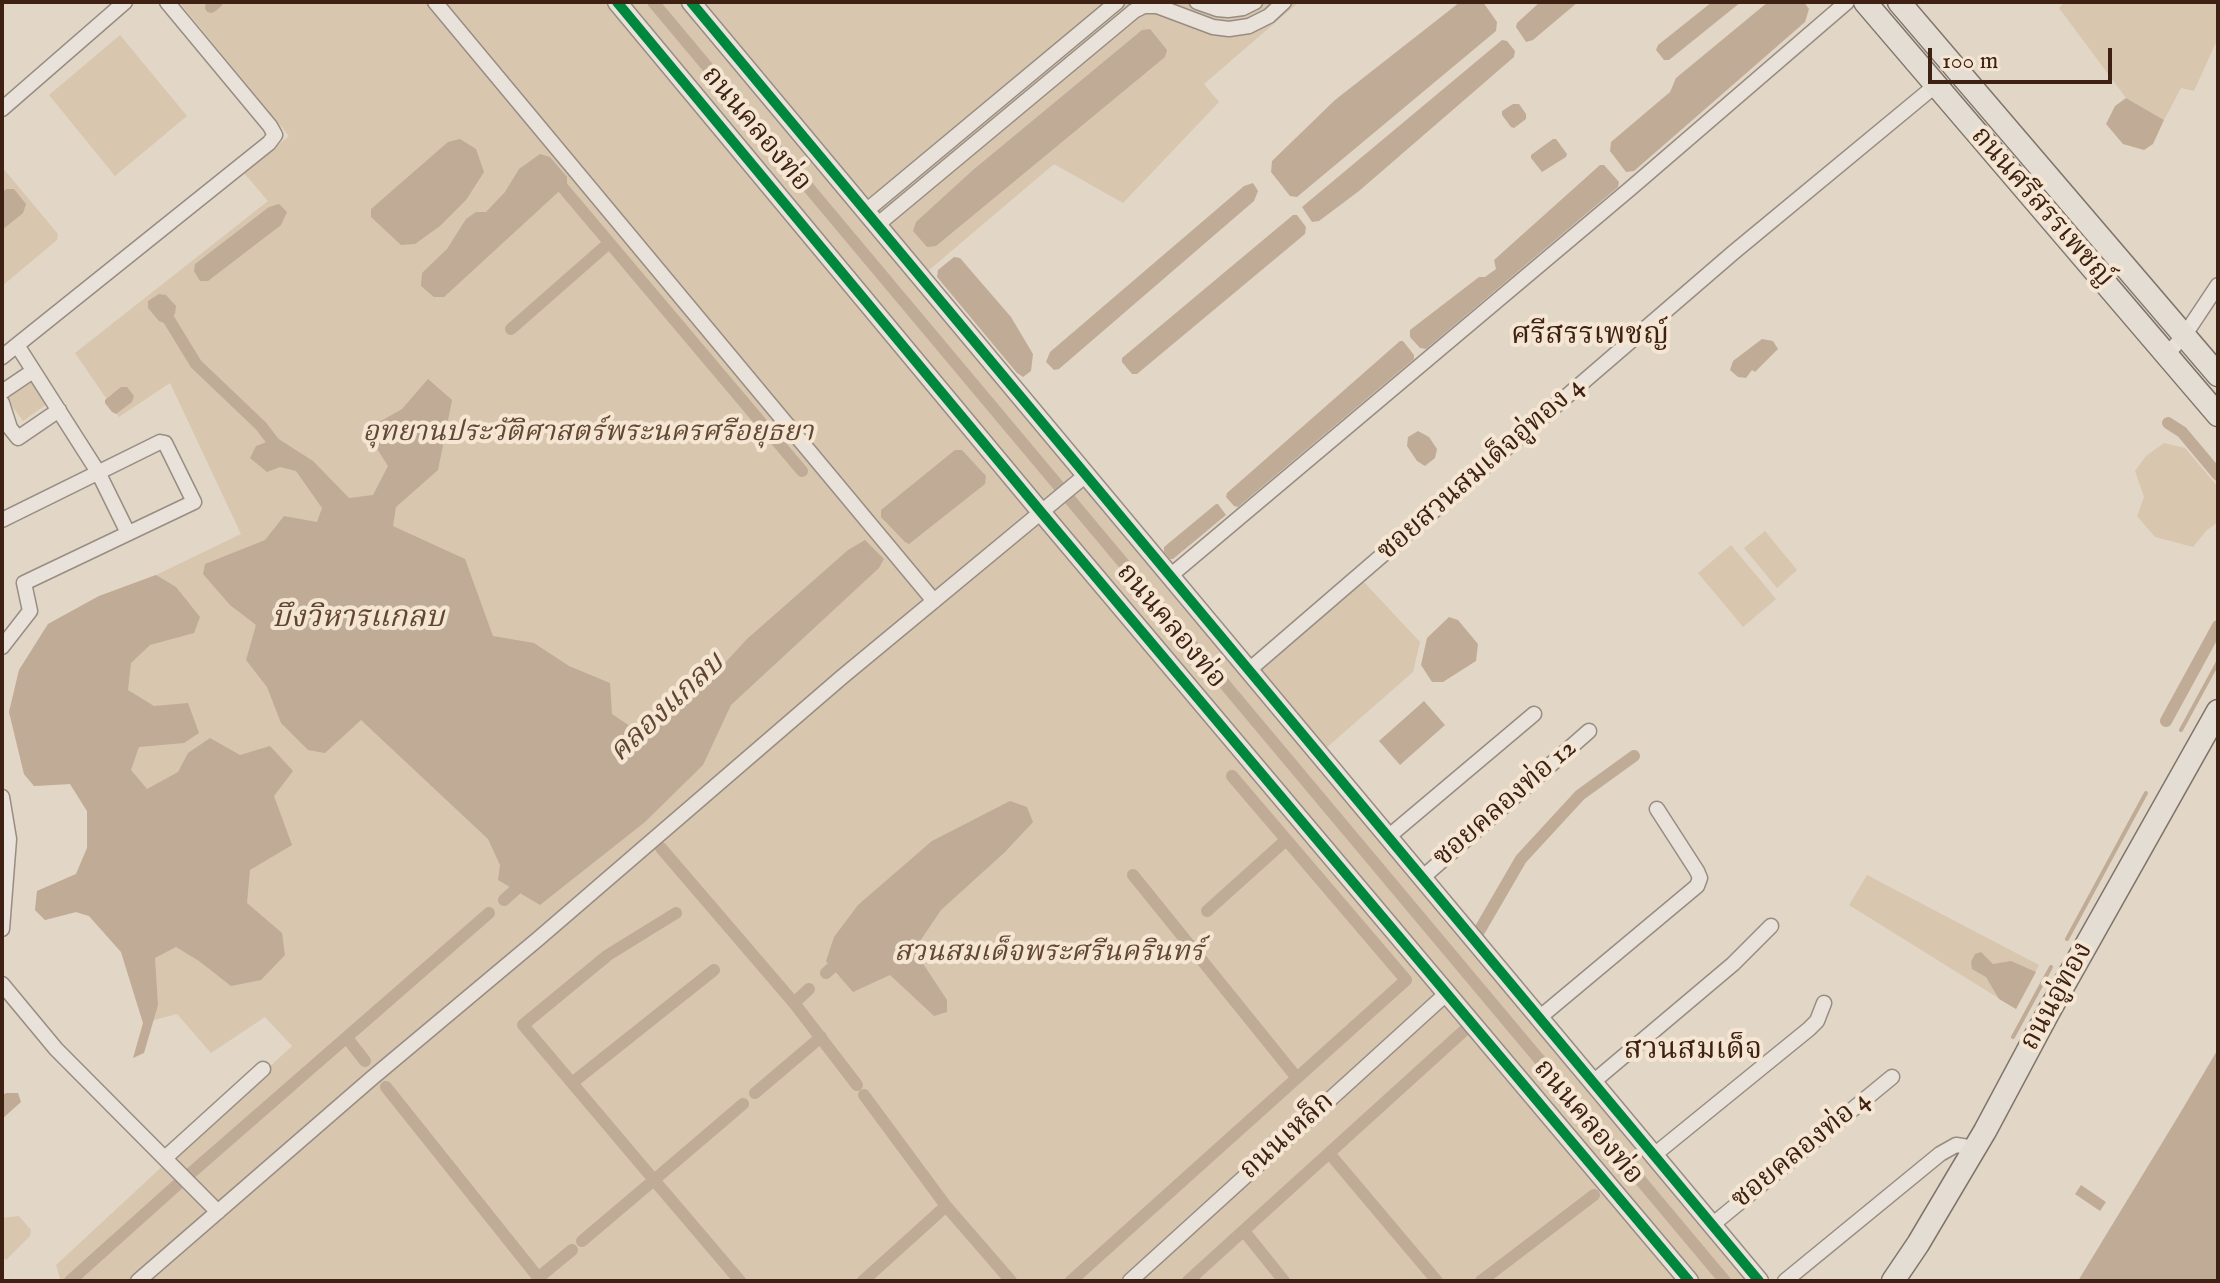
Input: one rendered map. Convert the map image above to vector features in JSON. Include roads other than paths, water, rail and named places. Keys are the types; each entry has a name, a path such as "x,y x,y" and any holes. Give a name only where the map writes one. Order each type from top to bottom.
{"main road":[{"name":"ถนนศรีสรรเพชญ์","path":"1865,2 2218,415"},
{"name":"ถนนศรีสรรเพชญ์","path":"1899,2 2218,375"},
{"name":"ถนนอู่ทอง","path":"1893,1281 1975,1148 2218,711"}],"street":[{"path":"2,109 125,2"},
{"path":"2,357 269,143 275,135 167,2"},
{"path":"435,2 934,601"},
{"name":"ถนนคลองท่อ","path":"617,2 1047,507 1446,994 1689,1281"},
{"name":"ถนนคลองท่อ","path":"691,2 872,218 1080,480 1170,576 1759,1281"},
{"path":"872,218 1117,2"},
{"path":"1197,2 1228,10 1255,2"},
{"path":"872,218 1134,11 1144,6 1157,6 1213,27 1229,29 1249,26 1269,16 1284,2"},
{"path":"1170,576 1847,2"},
{"name":"ซอยสวนสมเด็จอู่ทอง 4","path":"1249,670 1734,252 1936,85"},
{"path":"2166,355 2184,336 2218,285"},
{"path":"17,345 98,472 128,533"},
{"path":"2,392 33,371"},
{"path":"2,403 10,428 18,438 59,410"},
{"path":"2,520 163,442 194,502 24,583 30,611 2,647"},
{"path":"138,1281 372,1078 1080,480"},
{"path":"1388,837 1534,714"},
{"name":"ซอยคลองท่อ 12","path":"1422,878 1589,731"},
{"path":"2,797 9,839 2,929"},
{"path":"1539,1018 1697,886 1700,878 1697,871 1657,809"},
{"path":"1593,1082 1733,964 1771,926"},
{"path":"2,984 56,1049 218,1212"},
{"name":"ถนนเหล็ก","path":"1130,1281 1446,994"},
{"path":"1654,1155 1809,1029 1817,1021 1824,1003"},
{"path":"165,1158 263,1069"},
{"name":"ซอยคลองท่อ 4","path":"1712,1225 1892,1077"},
{"path":"1785,1281 1940,1154 1956,1145 1975,1148"}],"water":[{"path":"1460,2 1483,2 1497,22 1496,31 1297,197 1290,196 1271,172 1272,161 1335,100"},
{"path":"1540,2 1578,2 1533,40 1526,42 1516,27 1517,23"},
{"path":"1712,2 1741,2 1669,60 1664,60 1656,50 1658,45"},
{"path":"1768,2 1804,2 1809,9 1805,22 1634,171 1626,172 1610,151 1611,142 1670,92 1676,78"},
{"path":"1150,29 1167,50 1165,57 936,246 927,247 913,231 916,222 973,170 1142,30"},
{"path":"1502,40 1507,41 1515,51 1514,57 1359,191 1319,221 1312,222 1302,207"},
{"path":"2126,98 2164,120 2153,144 2144,150 2123,144 2106,124 2115,106"},
{"path":"1519,104 1526,114 1526,119 1514,128 1502,115 1502,111"},
{"path":"460,139 476,149 484,172 466,200 440,226 415,244 401,245 371,217 371,209 448,142"},
{"path":"1553,139 1567,154 1566,157 1542,172 1531,155"},
{"path":"540,154 550,157 567,177 567,184 444,297 434,297 421,286 422,273 447,249 466,219 476,212 486,212 505,192 519,169"},
{"path":"1600,165 1604,165 1619,182 1618,187 1426,349 1420,348 1410,337 1410,330 1479,277 1485,277 1496,269 1494,260"},
{"path":"1253,183 1258,191 1254,201 1059,369 1054,370 1046,362 1050,352 1244,186"},
{"path":"6,189 14,189 26,204 23,213 2,230 2,193"},
{"path":"279,204 287,212 281,225 208,281 200,281 194,271 195,264 269,207"},
{"path":"1293,215 1297,215 1306,227 1305,234 1137,374 1132,374 1122,358"},
{"path":"954,257 960,258 1011,317 1033,354 1031,371 1023,377 937,277 938,270"},
{"path":"159,294 166,295 176,306 175,314 164,323 148,308 148,301"},
{"path":"1762,339 1773,341 1778,349 1755,372 1752,370 1746,378 1738,377 1730,370 1733,361"},
{"path":"1400,341 1414,355 1414,359 1238,507 1234,506 1226,497 1227,493"},
{"name":"บึงวิหารแกลบ","path":"428,379 452,400 438,470 396,507 393,526 465,559 493,636 534,643 569,666 610,683 612,714 643,735 709,680 747,639 848,550 865,540 884,559 879,568 731,705 703,765 645,822 540,905 498,880 500,865 488,839 361,720 325,753 308,750 281,723 267,687 246,660 256,625 230,605 203,574 205,564 265,540 284,516 317,522 322,508 296,471 280,467 267,472 250,458 256,446 277,438 313,461 349,498 373,495 388,466 365,430 402,409"},
{"path":"121,387 127,387 134,396 132,402 116,414 105,400"},
{"path":"1418,431 1429,437 1437,449 1435,458 1425,466 1417,461 1407,446 1408,437"},
{"path":"955,450 962,450 986,476 985,484 909,544 905,542 881,517 881,510"},
{"path":"1216,504 1226,515 1170,559 1164,547"},
{"name":"บึงวิหารแกลบ","path":"156,575 176,587 200,617 194,633 150,645 131,663 128,690 154,706 188,703 199,733 184,743 139,747 131,770 147,789 178,772 188,753 210,738 240,755 270,746 293,771 274,796 292,845 250,870 247,903 282,933 285,955 261,980 231,986 176,947 155,958 158,1005 144,1053 133,1058 143,1023 121,952 89,916 76,912 45,920 35,910 37,891 76,874 87,848 87,811 70,784 34,786 24,774 9,712 19,670 48,624 99,596"},
{"path":"1449,617 1458,620 1478,644 1476,661 1443,682 1432,682 1421,665 1427,638"},
{"path":"1424,701 1445,725 1400,765 1379,741"},
{"path":"1010,801 1027,807 1033,822 941,910 914,950 947,1000 947,1012 934,1016 890,975 853,992 826,961 834,937 858,905 932,841"},
{"path":"1981,952 1993,964 2011,961 2036,972 2016,1009 1999,999 1986,977 1972,969 1975,954"},
{"path":"2218,1049 2218,1281 2078,1281 2179,1115"},
{"path":"18,1093 21,1102 2,1119 2,1096"},
{"path":"2081,1185 2106,1202 2100,1211 2075,1194"}],"waterway":[{"path":"211,7 217,2"},
{"path":"653,2 1725,1281"},
{"path":"553,176 802,471"},
{"path":"511,329 609,243"},
{"path":"163,310 196,364 261,426 281,452"},
{"path":"2168,423 2182,432 2218,475"},
{"path":"2166,721 2218,626"},
{"path":"2181,730 2218,662"},
{"path":"1478,933 1521,859 1580,795 1634,756"},
{"path":"1071,1281 1406,980 1232,776"},
{"path":"2067,939 2146,793"},
{"path":"1207,911 1286,840"},
{"path":"661,848 794,1003 857,1085"},
{"path":"1133,875 1297,1078"},
{"name":"คลองแกลบ","path":"504,900 525,881"},
{"name":"คลองแกลบ","path":"191,1173 489,913"},
{"path":"676,913 608,955 523,1025 654,1180 743,1104"},
{"path":"826,973 844,957"},
{"path":"2013,1037 2051,967"},
{"path":"572,1083 714,970"},
{"path":"794,1003 809,989"},
{"path":"1188,1281 1468,1027"},
{"path":"755,1093 821,1037"},
{"path":"347,1038 365,1061"},
{"path":"386,1087 541,1281"},
{"path":"863,1281 946,1206 864,1095"},
{"path":"1329,1153 1437,1281"},
{"path":"582,1241 654,1180 740,1281"},
{"name":"คลองแกลบ","path":"70,1281 177,1185"},
{"path":"1481,1281 1594,1195"},
{"path":"946,1206 1011,1281"},
{"path":"1244,1231 1284,1281"},
{"path":"538,1278 572,1250"}],"district":[{"name":"ศรีสรรเพชญ์","path":"1590,337"},
{"name":"สวนสมเด็จ","path":"1693,1052"}],"park label":[{"name":"อุทยานประวัติศาสตร์พระนครศรีอยุธยา","path":"588,434"},
{"name":"สวนสมเด็จพระศรีนครินทร์","path":"1049,954"}]}
